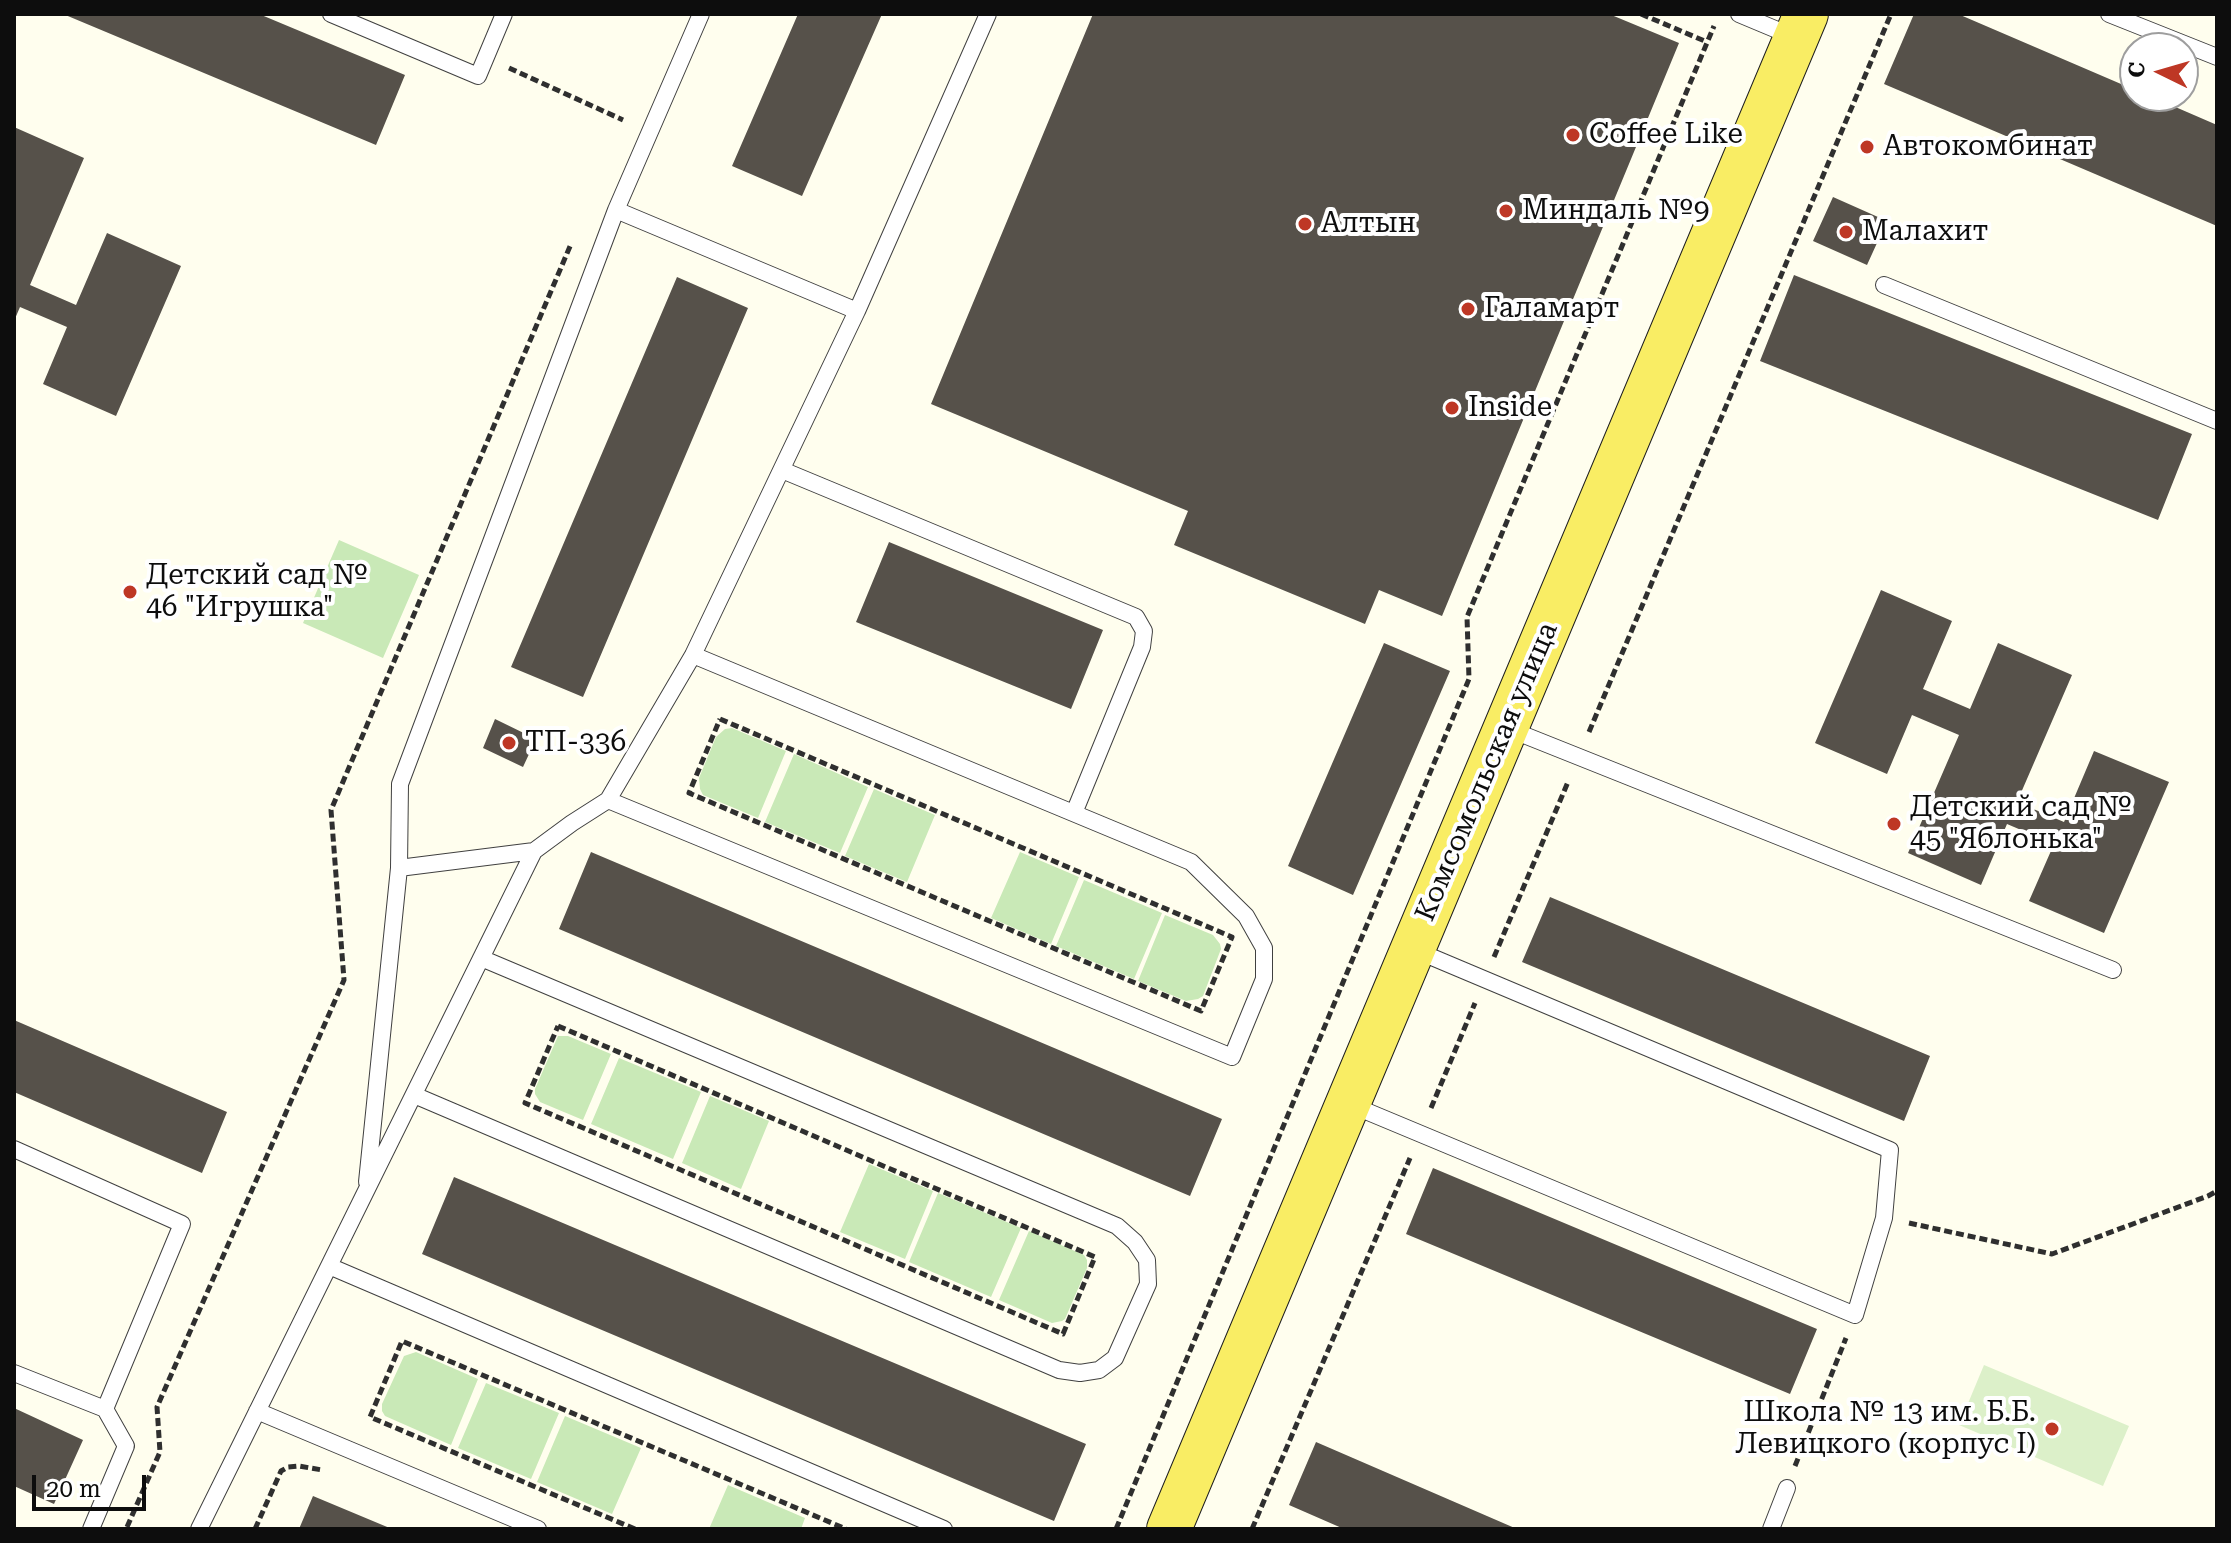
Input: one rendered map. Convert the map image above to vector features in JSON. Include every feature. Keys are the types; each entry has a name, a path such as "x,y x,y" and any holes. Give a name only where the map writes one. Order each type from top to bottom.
{"main road":[{"name":"Комсомольская улица","path":"1174,1528 1348,1103 1801,26"}],"lane":[{"path":"331,14 478,76 504,14"},
{"path":"366,1192 399,868 400,784 616,210 701,14"},
{"path":"199,1529 534,851 608,800 693,655 857,311 988,14"},
{"path":"1739,14 1801,26"},
{"path":"2109,14 2217,57"},
{"path":"616,210 857,311"},
{"path":"1884,285 2217,421"},
{"path":"782,470 1136,617 1144,631 1142,647 1074,813"},
{"path":"608,800 1232,1057 1264,979 1264,948 1246,916 1191,862 693,655"},
{"path":"1506,727 2113,970"},
{"path":"399,868 534,851"},
{"path":"1348,1103 1855,1315 1884,1218 1890,1150 1413,949"},
{"path":"414,1095 1059,1370 1080,1373 1099,1370 1115,1358 1148,1284 1147,1260 1135,1242 1117,1226 481,958"},
{"path":"14,1149 182,1224 105,1409"},
{"path":"329,1266 944,1529"},
{"path":"14,1373 105,1409 126,1446 91,1529"},
{"path":"257,1411 538,1529"},
{"path":"1771,1529 1787,1488"}],"path":[{"path":"1641,14 1707,42"},
{"path":"1116,1529 1469,679 1467,617 1719,14"},
{"path":"486,57 623,120"},
{"path":"720,719 1232,937 1201,1011 689,793 720,719"},
{"path":"558,1026 1095,1257 1063,1334 525,1103 558,1026"},
{"path":"1884,1218 2052,1254 2217,1191"},
{"path":"1787,1488 1855,1315"},
{"path":"635,1529 370,1417 402,1341 846,1529"},
{"path":"255,1529 281,1471 299,1466 322,1470"}],"green space":[{"path":"339,540 419,575 383,658 303,623"},
{"path":"732,728 786,751 758,818 703,795 700,789 699,778 716,737 725,729"},
{"path":"794,754 868,787 840,853 765,822"},
{"path":"874,789 935,815 907,882 845,856"},
{"path":"1020,852 1079,877 1051,944 991,918"},
{"path":"1084,880 1162,913 1134,979 1056,946"},
{"path":"1165,915 1213,935 1220,944 1221,949 1203,996 1198,999 1186,1001 1138,981"},
{"path":"558,1036 568,1036 611,1054 583,1120 540,1102 535,1094"},
{"path":"619,1058 701,1092 673,1159 591,1124"},
{"path":"710,1096 769,1121 741,1189 682,1163"},
{"path":"869,1164 933,1191 905,1259 840,1232"},
{"path":"938,1193 1021,1228 991,1297 909,1262"},
{"path":"1029,1231 1084,1255 1087,1260 1087,1268 1062,1321 1052,1323 999,1300"},
{"path":"416,1352 478,1379 451,1445 385,1416 382,1411 382,1404 404,1356"},
{"path":"1984,1365 2129,1426 2103,1486 1959,1425"},
{"path":"486,1383 559,1413 531,1479 458,1448"},
{"path":"565,1416 641,1448 612,1514 537,1482"},
{"path":"728,1485 805,1518 801,1529 709,1529"}],"building":[{"path":"63,14 259,14 405,75 376,145"},
{"path":"798,14 882,14 802,196 732,166"},
{"name":"Алтын","path":"1093,14 1609,14 1679,43 1442,616 1379,590 1365,624 1174,545 1188,511 931,404"},
{"path":"1914,14 1958,14 2119,83 2119,112 2187,112 2217,125 2217,226 1884,84"},
{"path":"14,127 84,158 30,285 76,305 107,233 181,266 116,416 43,384 67,327 20,307 14,321"},
{"path":"1833,197 1887,221 1867,265 1813,241"},
{"path":"1794,275 2192,434 2158,520 1760,361"},
{"path":"677,277 748,308 583,697 511,667"},
{"path":"889,542 1103,630 1071,709 856,622"},
{"path":"1881,590 1952,621 1923,689 1970,709 1998,643 2072,675 2017,802 2064,822 2094,751 2169,782 2104,933 2029,901 2054,844 2007,824 1981,885 1908,853 1959,735 1912,715 1887,774 1815,743"},
{"path":"1384,643 1450,671 1353,895 1288,866"},
{"name":"ТП-336","path":"495,719 536,739 523,767 483,748"},
{"path":"591,852 1222,1119 1190,1196 559,929"},
{"path":"1550,897 1930,1056 1904,1121 1522,962"},
{"path":"14,1020 227,1112 202,1173 14,1092"},
{"path":"1433,1168 1817,1329 1790,1394 1406,1234"},
{"path":"454,1177 1086,1444 1054,1521 422,1254"},
{"path":"14,1408 83,1440 54,1504 14,1486"},
{"path":"1316,1442 1517,1529 1344,1529 1289,1505"},
{"path":"313,1496 392,1529 299,1529"}],"place":[{"name":"Coffee Like","path":"1573,135"},
{"name":"Автокомбинат","path":"1867,147"},
{"name":"Миндаль №9","path":"1506,211"},
{"name":"Алтын","path":"1305,224"},
{"name":"Малахит","path":"1846,232"},
{"name":"Галамарт","path":"1468,309"},
{"name":"Inside","path":"1452,408"},
{"name":"Детский сад № 46 \"Игрушка\"","path":"130,592"},
{"name":"ТП-336","path":"509,743"},
{"name":"Детский сад № 45 \"Яблонька\"","path":"1894,824"},
{"name":"Школа № 13 им. Б.Б. Левицкого (корпус I)","path":"2052,1429"}]}
